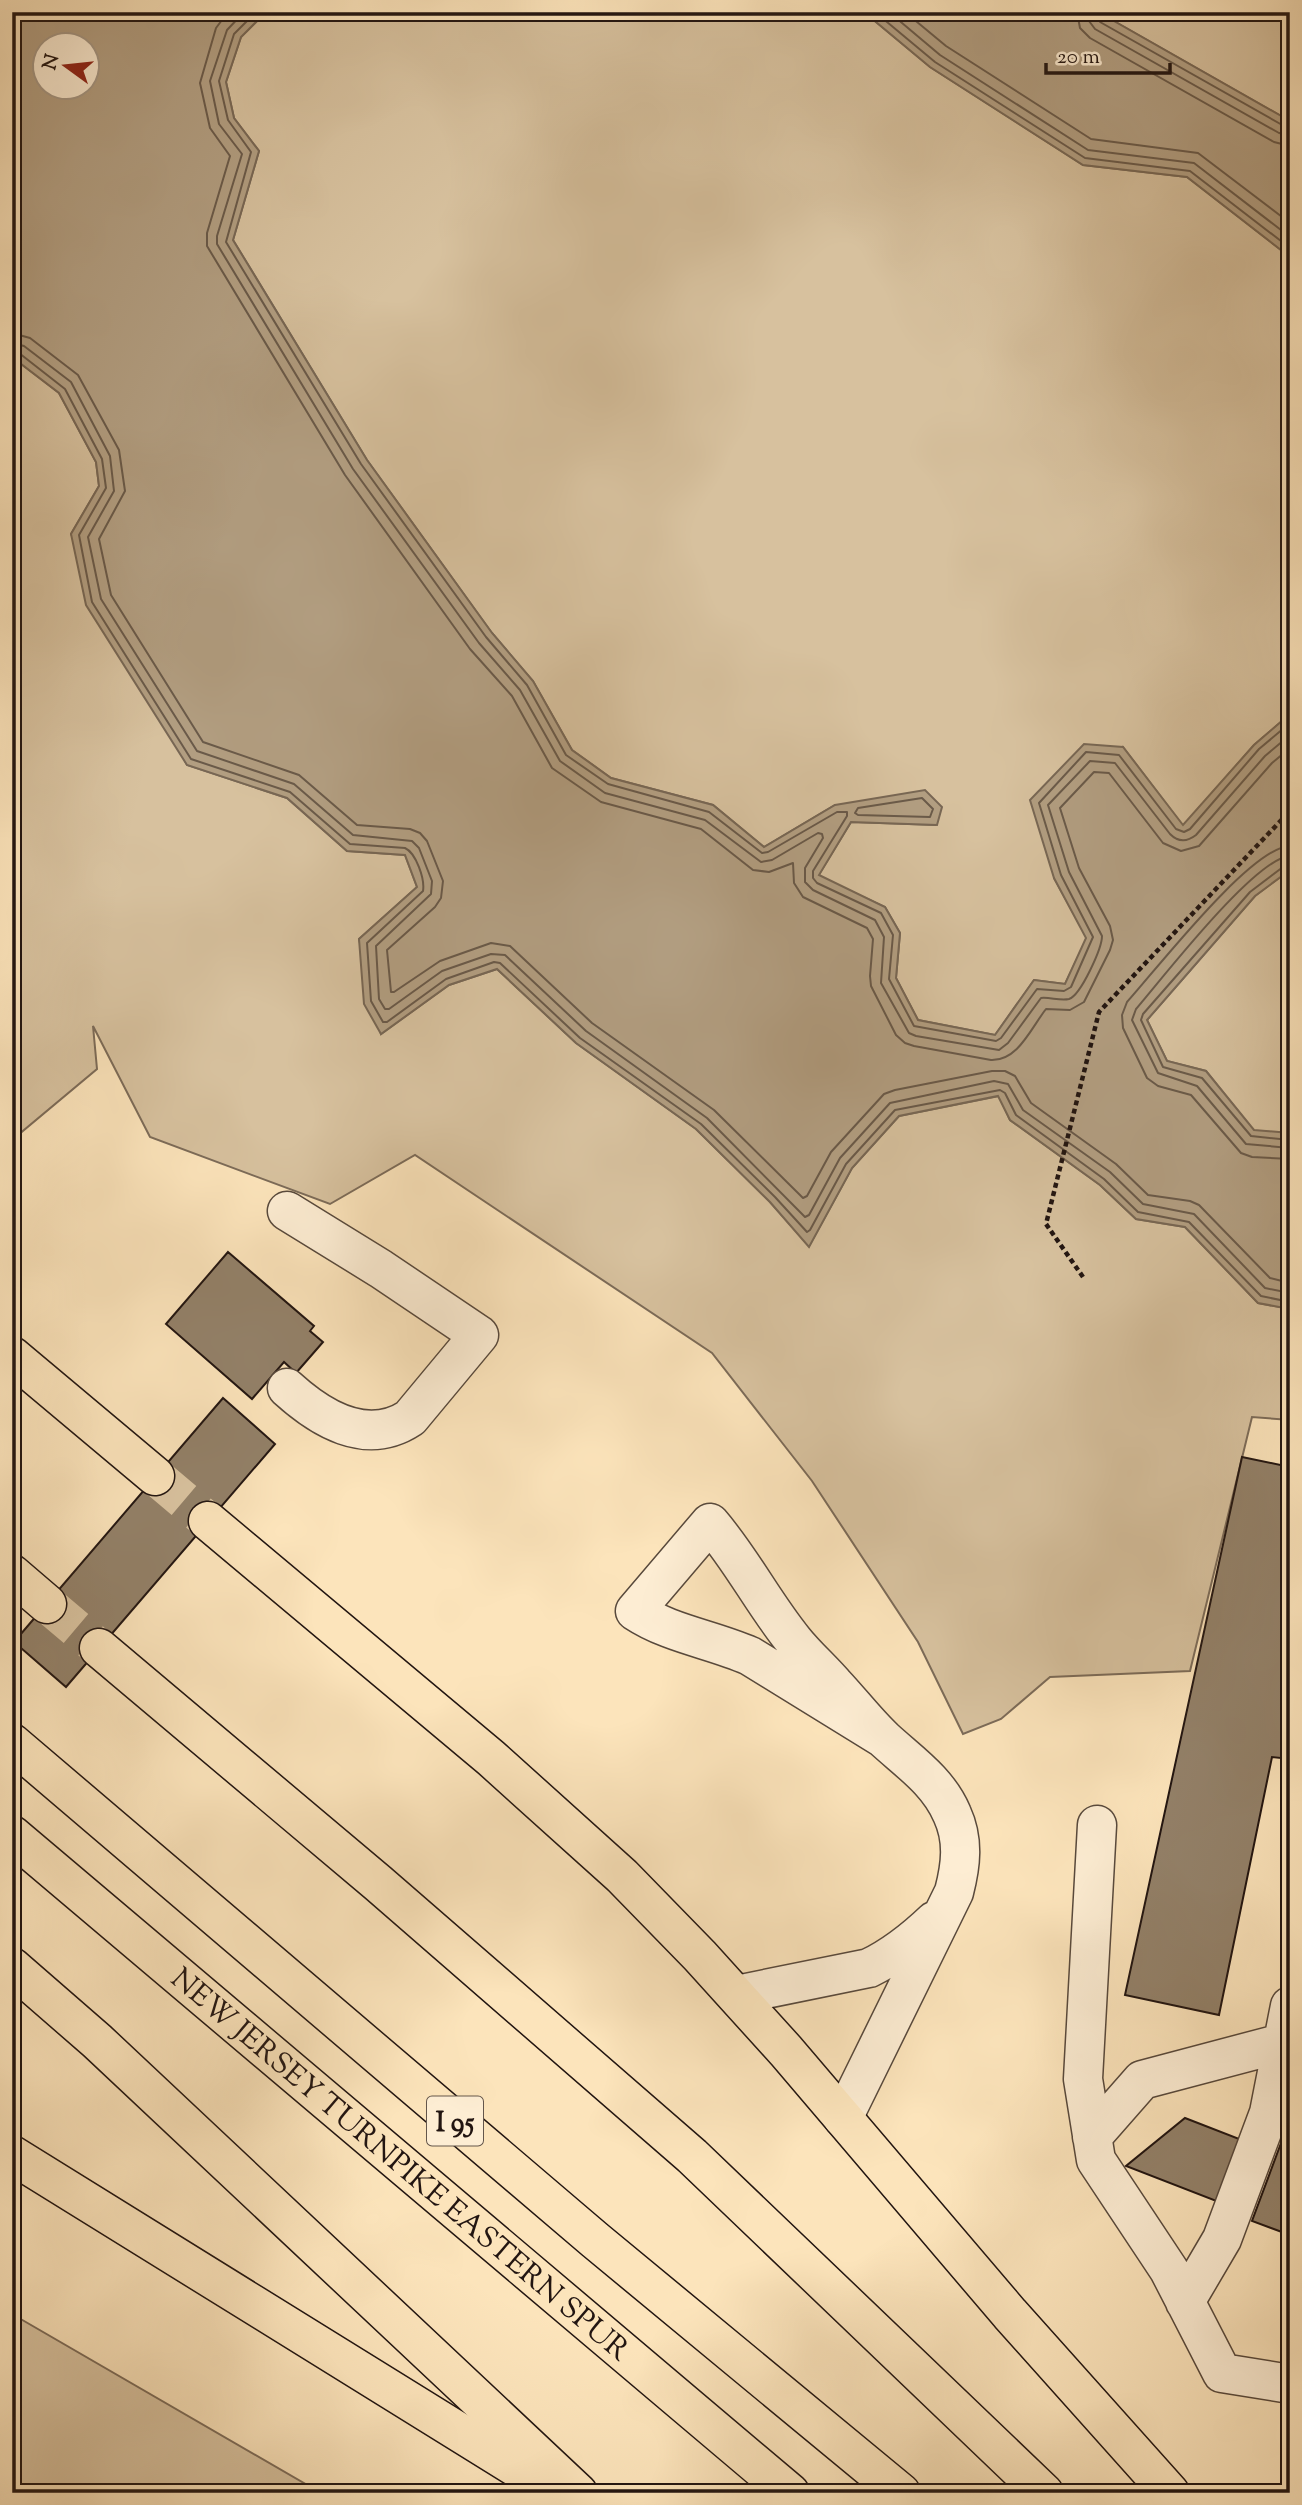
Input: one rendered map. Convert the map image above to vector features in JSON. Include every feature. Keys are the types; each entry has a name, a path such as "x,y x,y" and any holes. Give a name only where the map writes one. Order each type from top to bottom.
{"highway":[{"path":"12,1356 155,1476"},
{"path":"208,1521 491,1758 622,1877 736,1995 1010,2314 1170,2493"},
{"path":"12,1574 47,1604"},
{"path":"99,1648 378,1883 692,2156 1044,2493"},
{"name":"I 95","path":"12,1744 605,2249 901,2493"},
{"name":"NEW JERSEY TURNPIKE EASTERN SPUR","path":"12,1835 790,2493"},
{"path":"12,1967 97,2041 578,2493"},
{"path":"12,2155 557,2493"}],"street":[{"path":"287,1211 381,1269 479,1335 410,1418 397,1427 383,1430 353,1429 318,1413 287,1388"},
{"path":"843,2118 948,1907 959,1874 961,1855 959,1835 952,1814 940,1792 926,1776 883,1738 795,1642 743,1564 710,1523 635,1611 653,1623 750,1656 883,1738"},
{"path":"1097,1825 1083,2079 1096,2160 1169,2270 1222,2373 1290,2384"},
{"path":"736,1995 869,1968 904,1948 948,1907"},
{"path":"1185,2302 1222,2239 1269,2112 1290,2006"},
{"path":"1092,2137 1142,2080 1282,2043"}],"path":[{"path":"1083,1277 1046,1224 1099,1012 1290,811"}],"shaded area":[{"path":"266,12 864,12 930,67 1083,165 1187,177 1290,257 1290,714 1254,745 1183,826 1123,747 1054,878 1087,938 1065,984 1034,980 995,1035 918,1020 896,978 900,933 885,907 818,876 851,822 936,825 835,805 764,847 713,805 611,778 572,750 533,681 492,633 367,460 233,240 259,151 234,118 226,82 241,37"},
{"path":"1098,12 1290,12 1290,121"},
{"path":"12,357 59,393 96,462 99,486 71,534 187,765 287,798 347,851 405,855 417,887 359,939 381,1034 449,985 497,969 576,1043 696,1129 770,1202 809,1246 852,1168 899,1116 999,1096 1010,1120 1100,1185 1136,1219 1185,1227 1258,1303 1290,1309 1290,1420 1252,1417 1190,1671 1050,1677 1001,1719 963,1734 918,1642 812,1481 712,1353 415,1155 330,1204 150,1137 93,1026 97,1069 12,1140"},
{"path":"1290,870 1290,1133 1254,1131 1206,1071 1167,1061 1147,1020 1255,896"},
{"path":"12,2314 321,2493 12,2493"}],"water":[{"path":"12,12 266,12 241,37 226,82 234,118 259,151 233,240 367,460 492,633 533,681 572,750 611,778 713,805 764,847 835,805 925,790 942,807 937,825 851,822 819,875 885,907 900,933 896,978 918,1020 995,1035 1034,980 1065,984 1086,938 1054,878 1030,800 1084,744 1123,747 1183,825 1254,745 1290,714 1290,870 1255,896 1147,1020 1167,1061 1206,1071 1254,1130 1290,1133 1290,1309 1258,1303 1185,1227 1136,1219 1100,1185 1010,1120 998,1096 899,1116 852,1168 809,1247 770,1202 696,1129 576,1043 497,969 449,985 381,1034 364,1004 359,939 417,887 405,855 347,851 287,798 187,765 86,605 71,534 99,486 96,462 59,393 12,357"},
{"path":"864,12 1098,12 1290,121 1290,257 1187,177 1083,165 930,67"}],"building":[{"path":"228,1252 314,1326 310,1331 323,1342 296,1373 284,1362 252,1399 166,1324"},
{"path":"223,1398 275,1444 66,1687 14,1642"},
{"path":"1242,1457 1290,1467 1290,1759 1272,1757 1219,2015 1125,1995"},
{"path":"1185,2118 1247,2142 1224,2204 1126,2166"},
{"path":"1290,2119 1290,2235 1252,2221"}],"tunnel":[{"path":"155,1476 208,1521"},
{"path":"47,1604 99,1648"}]}
